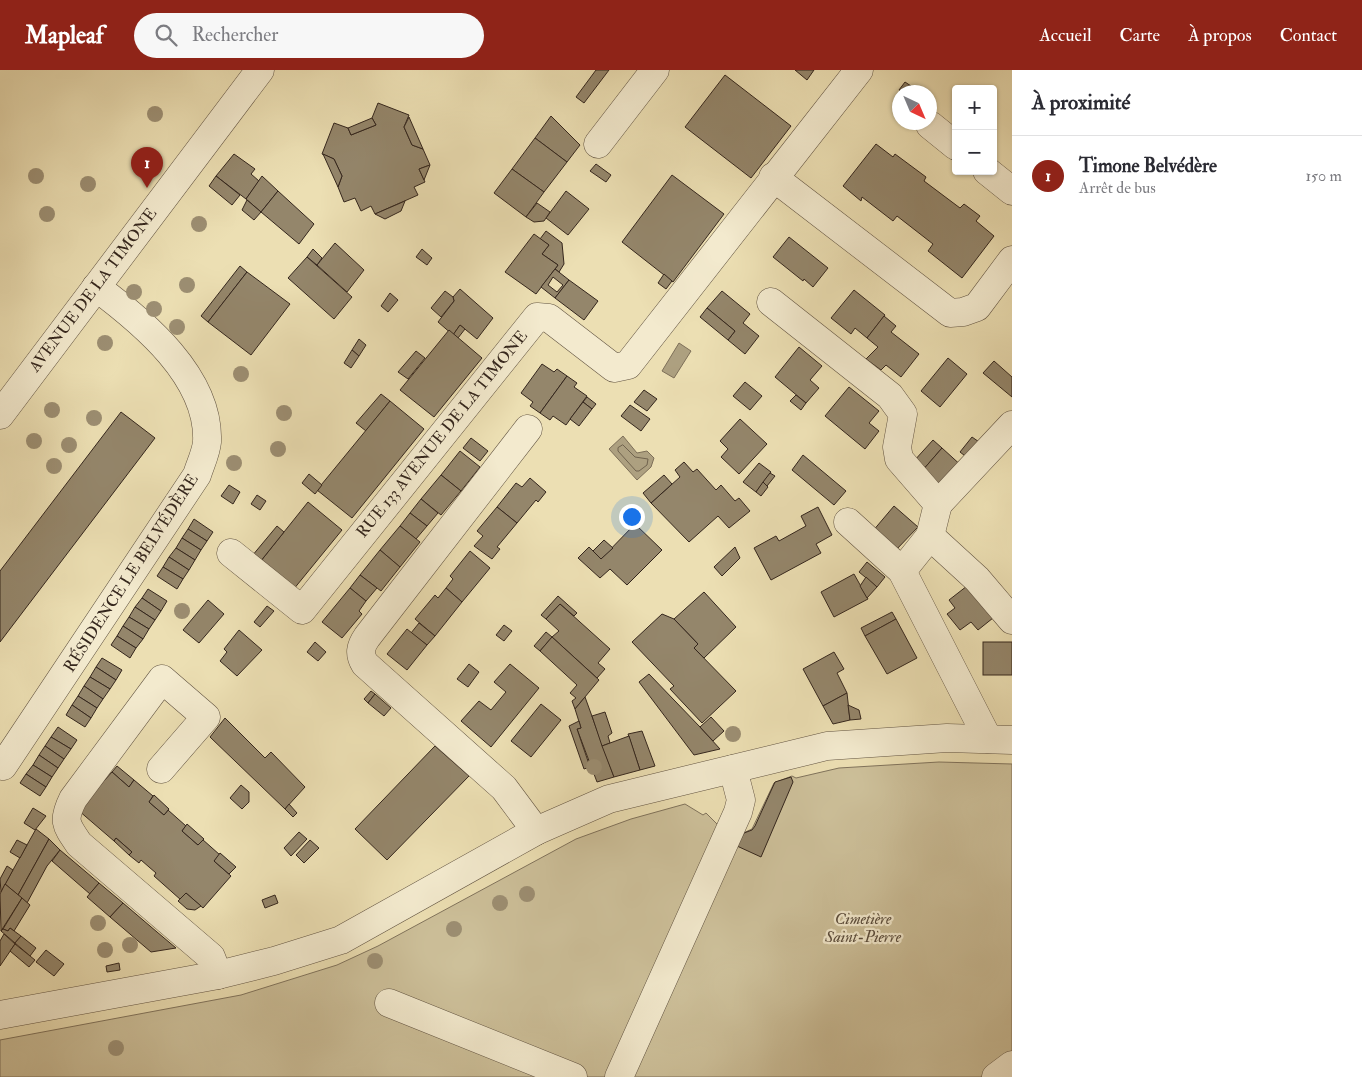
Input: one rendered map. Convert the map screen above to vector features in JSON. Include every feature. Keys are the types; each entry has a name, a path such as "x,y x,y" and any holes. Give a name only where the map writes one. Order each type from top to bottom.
{"street":[{"name":"AVENUE DE LA TIMONE","path":"0,415 260,70"},
{"path":"598,144 655,70"},
{"name":"RUE 133 AVENUE DE LA TIMONE","path":"231,553 302,610 537,317 548,318 614,368 628,365 858,70"},
{"path":"936,130 952,143"},
{"path":"992,175 1012,191"},
{"path":"773,177 950,313 963,312 977,307 1012,260"},
{"name":"RÉSIDENCE LE BELVÉDÈRE","path":"3,766 197,475 207,443 204,410 193,384 171,356 131,313 96,287"},
{"path":"771,302 890,396 904,414 897,447 899,459 938,504"},
{"path":"902,571 930,536 938,504 1012,425"},
{"path":"528,429 367,637 362,645 361,652 365,664 504,788 536,831"},
{"path":"848,522 902,571 1000,740"},
{"path":"930,536 977,580 1012,620"},
{"path":"161,769 206,717 162,679 73,800 66,814 68,828 78,844 210,957 218,975"},
{"path":"0,1015 218,975 274,962 341,940 536,831 609,799 828,746 947,738 1000,740"},
{"path":"620,1077 738,812 740,800 733,769"},
{"path":"389,1003 573,1077"},
{"path":"996,1077 1012,1065"}],"green space":[{"name":"Cimetière Saint-Pierre","path":"939,762 1012,764 1012,1077 0,1077 0,1040 241,995 337,965 378,946 576,839 631,819 685,804 703,815 706,813 718,825 741,834 752,829 774,783 792,776 796,778 839,768"}],"water":[{"path":"679,343 691,351 674,378 662,371"},
{"path":"623,436 637,453 647,451 654,458 651,467 637,480 609,449"}],"building":[{"path":"596,70 609,70 584,103 576,97"},
{"path":"795,70 814,70 807,80"},
{"path":"725,75 791,126 751,178 685,127"},
{"path":"378,103 409,115 404,127 412,145 423,149 430,165 419,169 425,182 414,187 418,195 375,214 371,206 361,211 355,198 344,202 338,187 342,176 334,159 322,154 334,123 348,128 351,135 376,125 372,118"},
{"path":"551,116 580,145 567,162 535,138"},
{"path":"409,117 423,149 412,145 404,127"},
{"path":"372,118 376,125 351,135 348,128"},
{"path":"535,138 567,162 544,192 512,169"},
{"path":"876,144 893,157 895,154 926,177 924,181 960,208 964,204 980,216 976,221 994,236 962,278 928,251 933,244 897,216 893,221 862,197 861,201 843,186"},
{"path":"234,154 255,169 251,174 259,181 246,199 216,176"},
{"path":"323,154 334,159 342,176 338,187"},
{"path":"596,164 611,175 606,182 590,171"},
{"path":"430,165 424,180 419,169"},
{"path":"512,169 544,192 526,217 494,193"},
{"path":"672,175 724,214 673,282 622,242"},
{"path":"216,176 240,195 232,205 209,186"},
{"path":"262,176 278,191 261,212 246,199"},
{"path":"278,191 314,224 299,244 261,212"},
{"path":"566,191 589,209 568,235 546,218"},
{"path":"247,200 261,212 254,220 242,210"},
{"path":"405,201 401,211 385,219 375,214"},
{"path":"537,203 550,212 544,221 534,222 526,217"},
{"path":"546,231 562,243 564,264 559,272 555,269 558,265 542,254 549,245 540,239"},
{"path":"534,234 549,245 542,254 558,265 536,294 505,272"},
{"path":"789,237 828,268 813,287 773,257"},
{"path":"335,243 364,270 347,292 317,265"},
{"path":"313,249 322,258 317,265 307,257"},
{"path":"422,249 432,258 427,265 416,257"},
{"path":"307,257 352,297 334,319 288,278"},
{"path":"240,266 247,272 208,322 201,316"},
{"path":"555,269 569,280 555,298 541,287","holes":["553,277 563,285 557,292 548,285"]},
{"path":"247,272 290,304 251,355 208,322"},
{"path":"664,274 672,281 666,289 658,283"},
{"path":"569,280 598,301 584,320 555,298"},
{"path":"460,289 493,318 477,339 460,325 453,335 438,322 454,301 453,297"},
{"path":"854,290 885,315 867,338 855,328 851,334 831,318"},
{"path":"445,291 453,297 454,301 441,317 431,308"},
{"path":"722,291 750,314 743,323 759,336 745,354 728,340 735,331 707,308"},
{"path":"390,293 398,300 388,312 381,306"},
{"path":"707,308 735,331 728,340 700,317"},
{"path":"884,316 896,326 891,332 919,354 901,377 886,365 881,370 866,359 878,347 867,338"},
{"path":"460,325 465,329 458,338 453,335"},
{"path":"449,330 482,358 434,417 400,390"},
{"path":"359,339 366,345 359,356 352,350"},
{"path":"799,347 822,366 810,380 819,388 806,403 775,377"},
{"path":"352,350 359,356 351,368 344,363"},
{"path":"416,351 425,358 408,379 398,372"},
{"path":"948,358 967,374 940,407 921,391"},
{"path":"994,361 1012,377 1012,397 983,373"},
{"path":"542,364 554,372 557,369 567,376 540,413 530,406 533,402 521,393"},
{"path":"567,376 577,383 574,387 587,396 566,425 553,416 550,420 540,413"},
{"path":"745,382 762,396 750,410 733,396"},
{"path":"849,387 879,411 869,423 879,431 865,449 825,416"},
{"path":"644,390 657,399 647,411 634,402"},
{"path":"381,394 390,401 366,431 356,423"},
{"path":"796,395 806,403 801,410 790,401"},
{"path":"587,397 596,404 592,409 583,402"},
{"path":"390,401 424,429 352,518 317,490"},
{"path":"583,402 592,409 579,426 570,419"},
{"path":"630,405 650,419 641,431 621,416"},
{"path":"121,412 155,438 0,642 0,571"},
{"path":"740,419 767,444 739,474 721,457 728,449 720,441"},
{"path":"972,437 982,444 969,459 960,452"},
{"path":"471,438 488,451 480,461 463,448"},
{"path":"933,440 942,448 922,471 913,462"},
{"path":"942,448 964,468 943,491 922,471"},
{"path":"460,451 480,467 461,491 441,475"},
{"path":"803,455 846,491 834,505 792,470"},
{"path":"684,462 693,472 697,469 716,490 721,485 735,501 739,498 750,511 729,528 718,516 689,542 651,503 680,477 675,470"},
{"path":"759,463 771,472 756,492 743,482"},
{"path":"770,473 775,476 767,486 763,482"},
{"path":"309,474 322,485 315,494 302,483"},
{"path":"441,475 461,491 441,515 421,499"},
{"path":"664,475 672,484 651,503 643,493"},
{"path":"530,478 546,492 538,502 536,500 517,523 497,507 516,483 522,487"},
{"path":"763,482 768,487 761,496 756,492"},
{"path":"229,485 240,492 233,504 221,496"},
{"path":"257,495 266,501 260,510 251,504"},
{"path":"421,499 438,513 427,526 410,513"},
{"path":"308,502 342,530 293,590 260,562"},
{"path":"894,506 918,527 894,552 872,532"},
{"path":"497,507 517,523 497,547 500,549 492,559 474,546 483,536 477,531"},
{"path":"818,507 832,535 816,544 821,553 771,580 754,548 776,536 779,541 806,526 801,516"},
{"path":"410,513 427,526 416,539 400,526"},
{"path":"194,519 213,532 207,541 188,529"},
{"path":"635,524 662,550 627,585 610,569 600,578 578,558 589,547 601,559"},
{"path":"277,526 284,532 260,562 252,556"},
{"path":"400,526 420,542 400,567 380,550"},
{"path":"188,529 207,541 201,550 182,538"},
{"path":"182,538 201,550 195,560 176,548"},
{"path":"604,540 613,548 601,559 593,551"},
{"path":"735,547 740,558 722,576 714,567"},
{"path":"176,548 195,560 189,570 169,557"},
{"path":"380,550 400,567 381,591 360,575"},
{"path":"470,551 490,568 462,602 446,588 453,579 450,576"},
{"path":"169,557 189,570 183,579 163,567"},
{"path":"867,562 885,577 877,587 859,572"},
{"path":"163,567 183,579 177,589 157,576"},
{"path":"854,574 868,599 834,617 821,592"},
{"path":"360,575 377,588 366,601 350,588"},
{"path":"866,577 877,587 867,598 860,586"},
{"path":"967,586 993,618 978,630 971,622 960,630 947,614 955,608 949,600"},
{"path":"350,588 366,601 359,611 362,614 342,638 322,622"},
{"path":"446,588 462,602 435,636 415,619 435,595 438,598"},
{"path":"148,589 167,601 161,611 142,598"},
{"path":"704,592 736,627 704,658 694,648 698,644 674,619"},
{"path":"558,596 577,613 574,616 560,604 546,619 541,615"},
{"path":"142,598 161,611 155,620 135,607"},
{"path":"208,600 224,614 199,643 183,630"},
{"path":"560,604 610,649 598,663 605,669 597,678 552,637 559,631 546,619"},
{"path":"267,606 274,611 260,627 254,622"},
{"path":"135,607 155,620 149,629 129,617"},
{"path":"892,612 896,619 865,636 861,628"},
{"path":"662,614 674,619 698,644 694,648 736,691 702,723 670,689 674,686 632,642"},
{"path":"129,617 149,629 143,639 123,626"},
{"path":"896,619 917,658 887,674 865,636"},
{"path":"419,623 435,636 427,645 411,633"},
{"path":"504,625 512,631 504,641 496,635"},
{"path":"123,626 143,639 136,648 117,636"},
{"path":"407,629 427,645 407,670 387,654"},
{"path":"239,630 262,650 237,676 220,661 227,652 224,649"},
{"path":"546,632 552,637 540,651 534,646"},
{"path":"117,636 136,648 130,658 111,645"},
{"path":"552,637 599,680 575,709 572,701 576,698 570,693 577,685 540,651"},
{"path":"315,642 326,652 318,661 307,652"},
{"path":"983,642 1012,642 1012,675 983,675"},
{"path":"834,652 844,669 837,673 847,693 823,706 803,669"},
{"path":"102,658 122,670 116,680 96,667"},
{"path":"469,664 479,672 468,687 457,679"},
{"path":"510,664 539,688 491,747 461,721 479,701 491,710 506,692 494,682"},
{"path":"96,667 116,680 110,689 90,677"},
{"path":"649,674 720,749 694,755 639,682"},
{"path":"90,677 110,689 103,699 84,686"},
{"path":"84,686 103,699 97,708 78,696"},
{"path":"371,691 375,694 368,703 364,699"},
{"path":"847,693 850,720 833,724 823,706"},
{"path":"375,694 391,708 384,716 368,703"},
{"path":"78,696 97,708 91,718 72,705"},
{"path":"585,697 614,777 597,782 577,729 581,728 575,709"},
{"path":"541,704 561,720 531,757 511,741"},
{"path":"72,705 91,718 85,727 66,715"},
{"path":"848,705 859,710 861,719 850,720"},
{"path":"605,712 612,733 608,736 610,743 602,746 592,716"},
{"path":"711,717 724,731 713,741 700,727"},
{"path":"225,718 265,758 271,752 305,787 285,809 210,737"},
{"path":"579,721 581,728 577,729 590,767 584,769 569,726"},
{"path":"58,727 77,740 71,749 51,737"},
{"path":"642,731 655,766 640,770 628,734"},
{"path":"629,736 640,770 614,777 602,746"},
{"path":"51,737 71,749 64,759 45,746"},
{"path":"45,746 64,759 58,768 39,755"},
{"path":"435,746 469,776 387,860 355,829"},
{"path":"39,755 58,768 52,777 33,765"},
{"path":"33,765 52,777 46,787 26,774"},
{"path":"117,766 134,780 129,787 112,772"},
{"path":"112,772 129,787 134,780 153,796 149,802 164,815 168,810 186,826 182,831 198,845 202,839 220,855 214,861 231,876 203,908 186,893 181,900 154,876 156,873 141,860 139,863 129,855 132,852 116,838 114,841 78,810"},
{"path":"26,774 46,787 40,796 20,783"},
{"path":"791,777 793,782 761,857 737,846 744,833 752,830 755,826 775,782"},
{"path":"241,785 249,792 249,802 242,809 230,798"},
{"path":"154,795 169,809 164,815 149,802"},
{"path":"289,804 297,813 293,817 285,809"},
{"path":"33,808 46,816 35,830 24,823"},
{"path":"187,824 204,839 198,845 182,831"},
{"path":"36,829 49,839 18,895 5,884"},
{"path":"299,832 307,839 291,856 284,848"},
{"path":"116,838 132,852 129,855 114,841"},
{"path":"49,839 60,850 47,866 27,903 18,895"},
{"path":"17,840 27,845 20,858 10,852"},
{"path":"310,840 319,848 304,863 296,855"},
{"path":"60,850 99,883 90,894 52,861"},
{"path":"220,853 236,867 229,874 214,861"},
{"path":"7,866 13,870 1,892 0,879"},
{"path":"99,883 123,903 110,917 87,897"},
{"path":"5,884 22,898 1,931 0,894"},
{"path":"186,893 201,906 195,910 187,909 178,901"},
{"path":"275,895 278,903 265,908 262,900"},
{"path":"22,898 30,905 14,931 10,928 8,931 3,929"},
{"path":"123,903 176,948 151,952 110,917"},
{"path":"10,928 21,936 15,943 1,931 3,929 8,931"},
{"path":"4,934 15,944 0,966 0,941"},
{"path":"21,936 36,948 30,956 15,943"},
{"path":"15,944 35,960 29,967 10,951"},
{"path":"46,950 64,964 54,976 36,962"},
{"path":"119,963 120,970 107,972 106,966"}],"place":[{"name":"Timone Belvédère","path":"147,188"}]}
